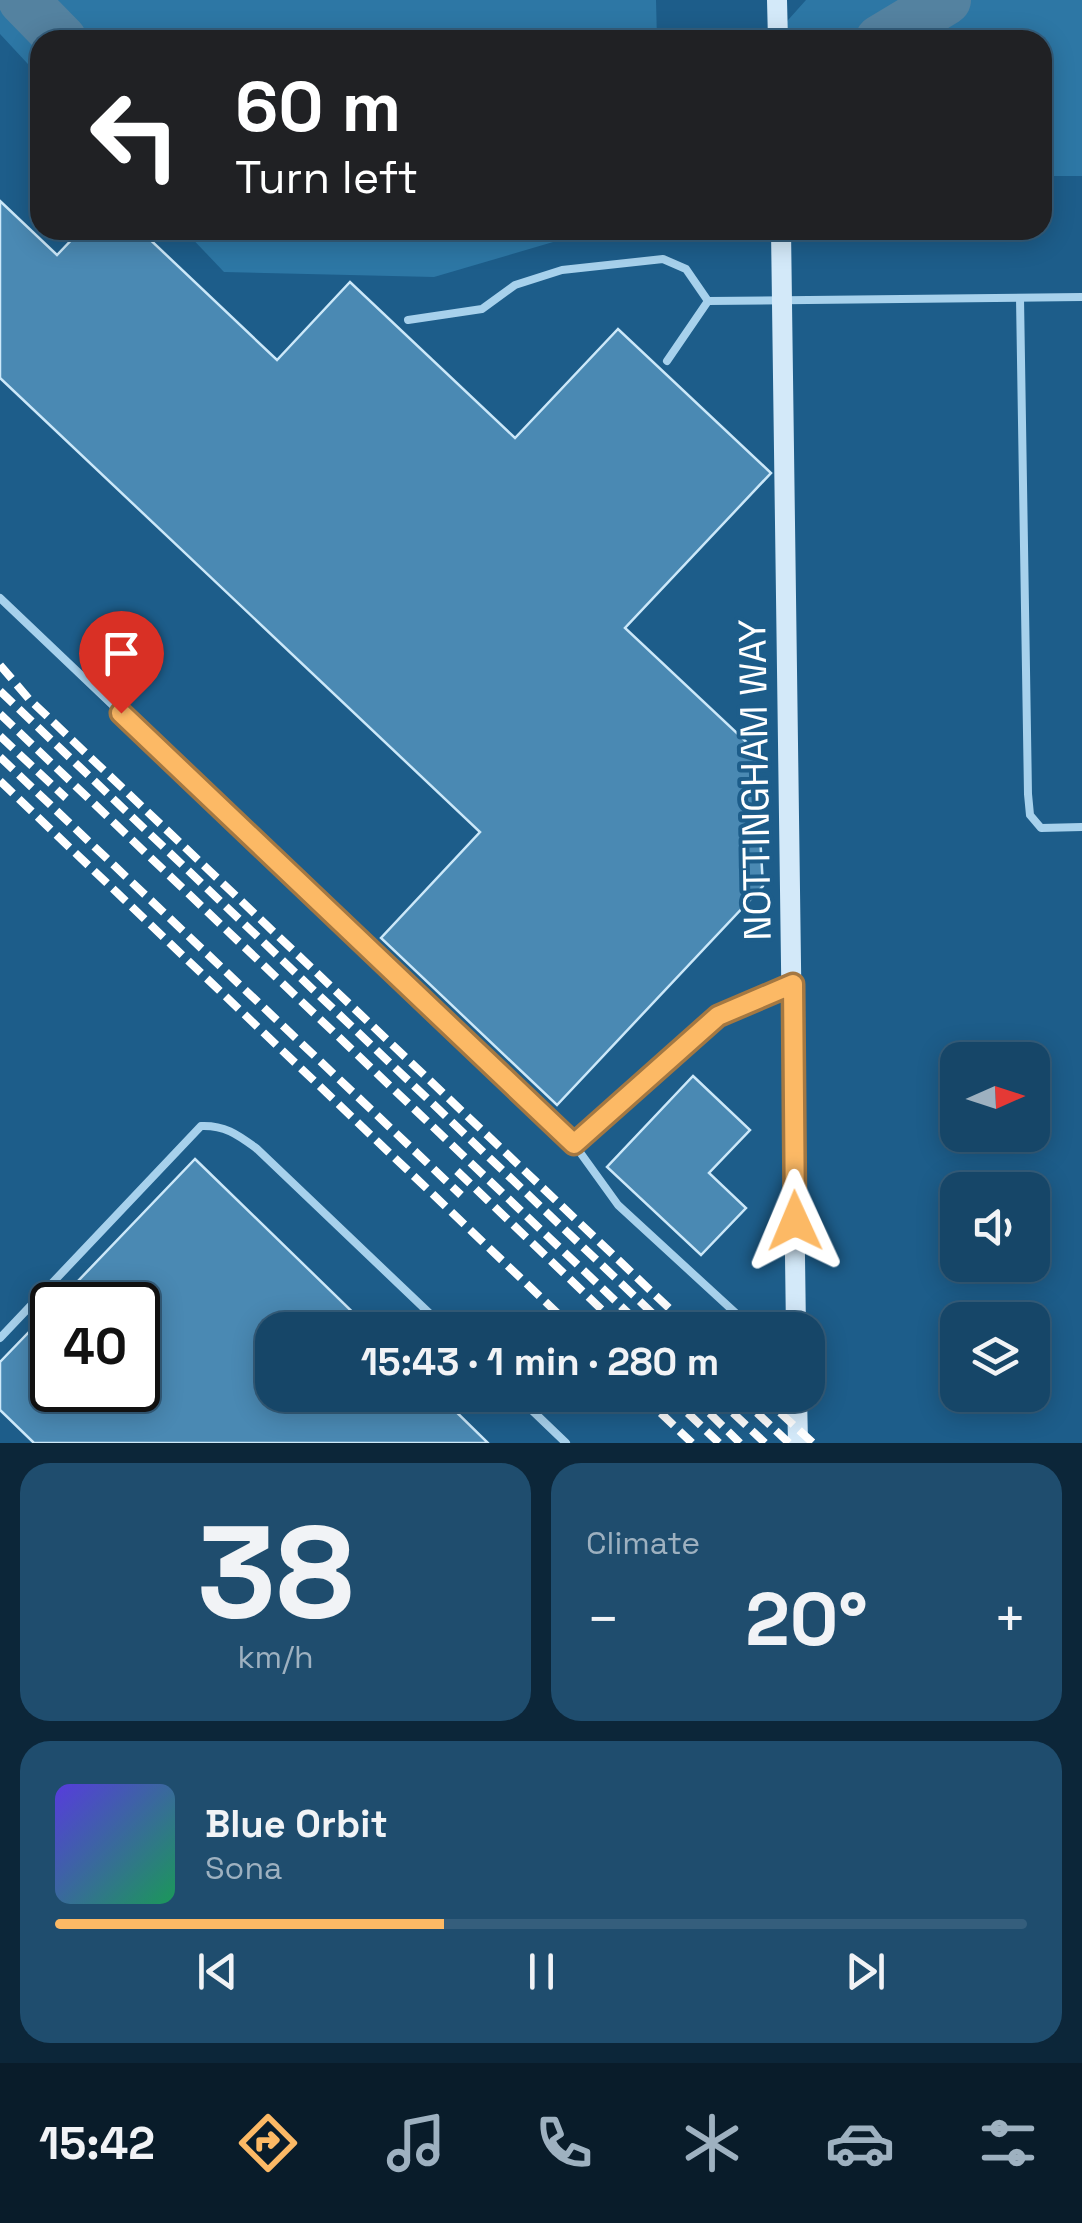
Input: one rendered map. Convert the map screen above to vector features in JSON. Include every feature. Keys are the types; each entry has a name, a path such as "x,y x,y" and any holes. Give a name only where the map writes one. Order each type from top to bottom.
{"street":[{"path":"778,0 778,30"},
{"name":"NOTTINGHAM WAY","path":"781,240 796,1312"},
{"path":"797,1412 798,1443"}],"lane":[{"path":"408,320 482,309 515,286 562,270 663,260 686,269 708,301"},
{"path":"708,301 1082,297"},
{"path":"1020,298 1030,815 1041,828 1082,828"},
{"path":"667,360 708,301"},
{"path":"0,598 574,1144 618,1205 735,1312"},
{"path":"574,1144 718,1016 793,984"},
{"path":"0,1338 200,1126 231,1130 256,1148 429,1312"},
{"path":"534,1412 566,1443"}],"shaded area":[{"path":"0,0 656,0 657,30 30,30 30,66 0,34"},
{"path":"806,0 1082,0 1082,176 1052,176 1052,30 780,29"},
{"path":"194,240 560,240 434,277 224,272"}],"building":[{"path":"0,201 30,229 30,240 41,240 57,255 71,240 151,240 277,360 350,282 515,438 618,329 771,473 625,628 755,750 763,886 557,1105 381,938 480,832 0,378"},
{"path":"693,1076 750,1130 709,1173 746,1208 701,1255 607,1167"},
{"path":"195,1159 352,1312 255,1312 255,1412 456,1412 488,1443 34,1443 0,1410 0,1362 30,1331 30,1412 160,1412 160,1282 77,1282"}],"waterway":[{"path":"23,0 52,30"},
{"path":"896,30 946,0"}],"railway":[{"path":"0,665 29,699 673,1312"},
{"path":"0,691 651,1312"},
{"path":"0,714 627,1312"},
{"path":"0,736 66,798"},
{"path":"0,757 461,1195"},
{"path":"0,781 556,1312"},
{"path":"457,1171 604,1312"},
{"path":"660,1412 692,1443"},
{"path":"687,1412 719,1443"},
{"path":"708,1412 740,1443"},
{"path":"732,1412 765,1443"},
{"path":"756,1412 789,1443"},
{"path":"779,1412 813,1443"}],"route":[{"path":"121,713 574,1144 718,1016 793,984 795,1221"}]}
